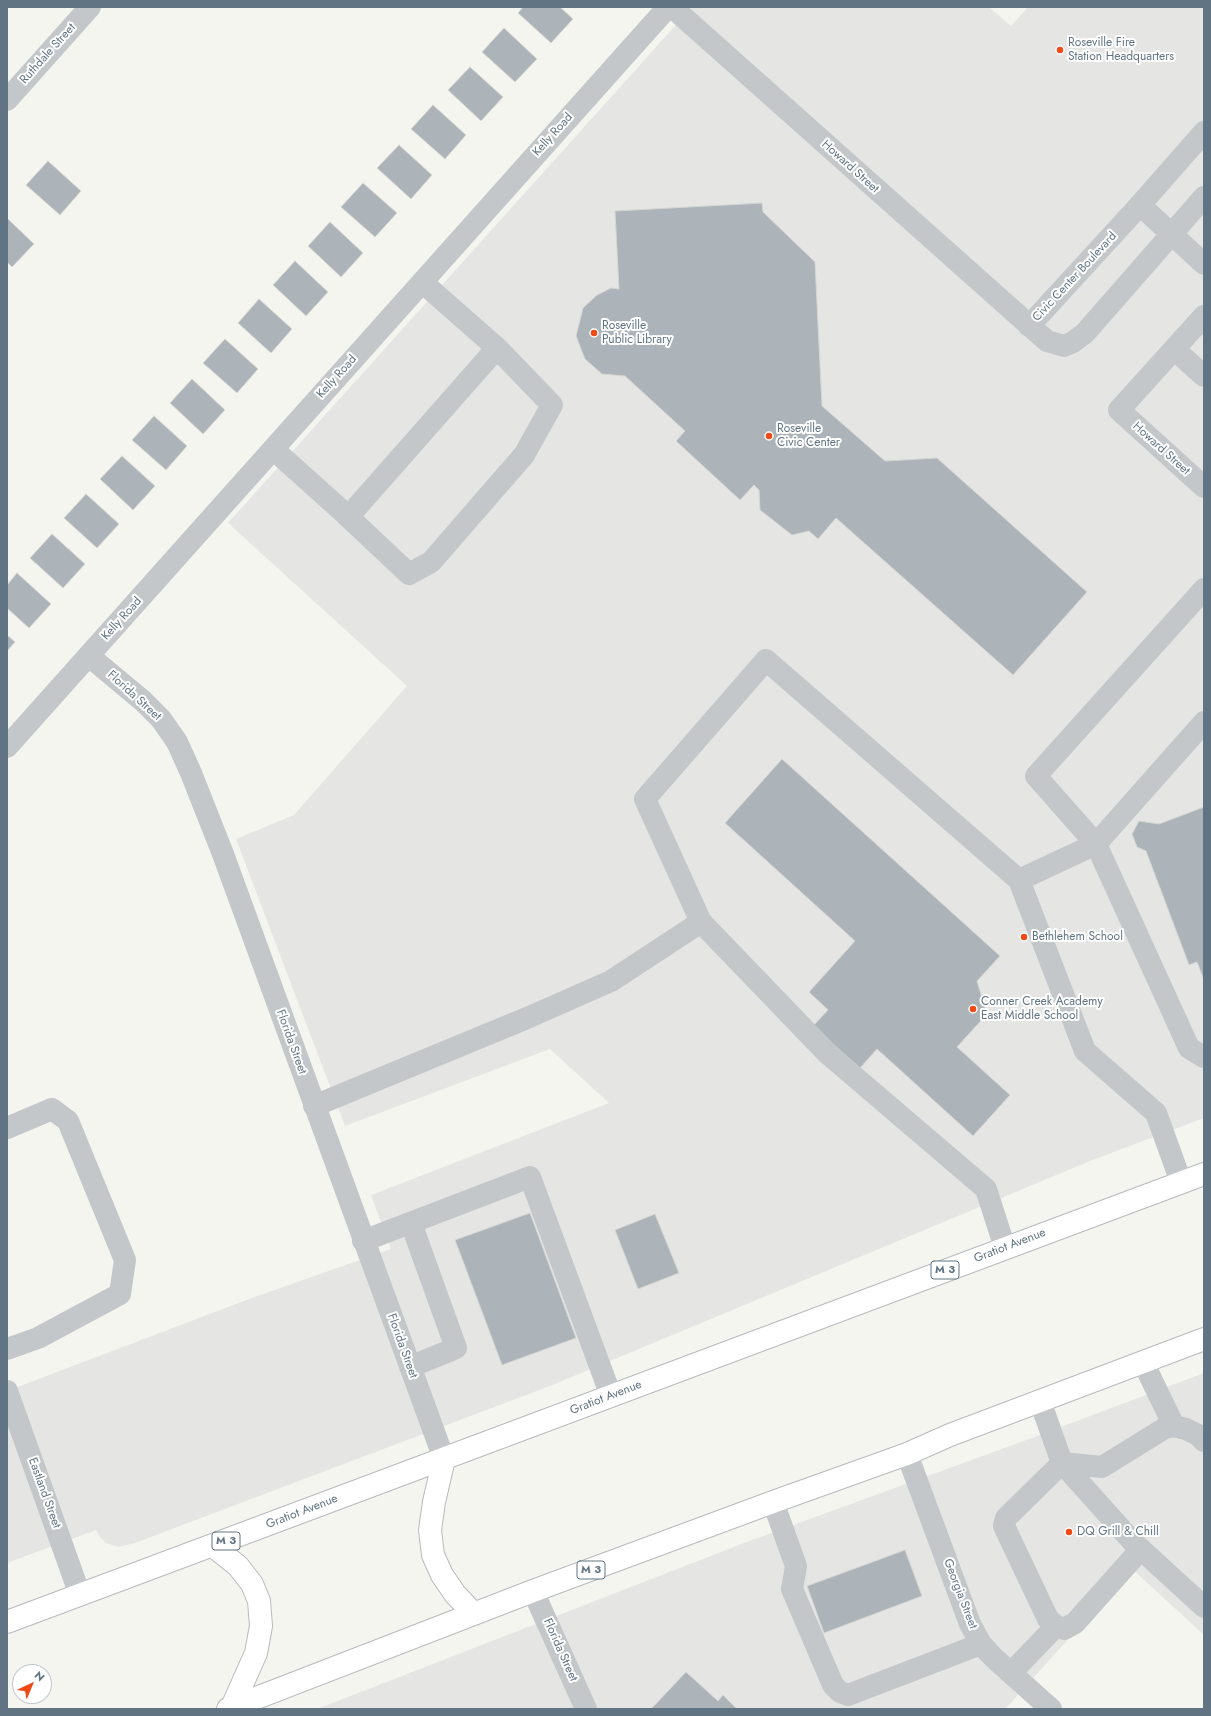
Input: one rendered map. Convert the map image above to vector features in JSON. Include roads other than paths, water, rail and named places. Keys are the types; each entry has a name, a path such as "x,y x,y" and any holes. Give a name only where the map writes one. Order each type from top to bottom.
{"main road":[{"name":"Gratiot Avenue","path":"7,1622 1204,1174"},
{"name":"M 3","path":"230,1708 474,1614 773,1502 907,1454 950,1435 1204,1339"},
{"path":"444,1459 434,1502 430,1530 433,1555 442,1576 455,1594 474,1614"},
{"path":"213,1546 238,1566 252,1584 259,1601 261,1626 256,1653 230,1708"}],"street":[{"name":"Ruthdale Street","path":"7,100 90,7"},
{"name":"Kelly Road","path":"7,748 668,7"},
{"name":"Howard Street","path":"672,7 1029,326"},
{"name":"Civic Center Boulevard","path":"1204,132 1140,205 1029,326 1047,342 1064,346 1073,342 1084,333 1204,197"},
{"path":"1140,205 1204,264"},
{"path":"273,450 409,574 431,562 524,454 552,405 497,348 422,282"},
{"path":"1204,316 1174,349 1204,376"},
{"path":"348,517 497,348"},
{"name":"Howard Street","path":"1174,349 1119,410 1204,487"},
{"path":"1204,589 1036,776 1096,844 1189,1048 1204,1057"},
{"name":"Florida Street","path":"89,656 143,701 161,720 177,742 191,773 223,854 363,1241 444,1459"},
{"path":"1005,1248 986,1190 828,1054 701,922 645,799 766,660 1019,880 1085,1051 1156,1113 1182,1182"},
{"path":"1019,880 1096,844 1204,722"},
{"path":"314,1106 520,1021 611,981 701,922"},
{"path":"7,1128 52,1110 68,1121 125,1260 120,1294 38,1338 7,1349"},
{"path":"363,1241 530,1177 611,1396"},
{"path":"410,1367 456,1348 411,1223"},
{"path":"1143,1362 1174,1426"},
{"name":"Eastland Street","path":"7,1391 80,1595"},
{"path":"1040,1401 1062,1463 1141,1549 1204,1607"},
{"path":"1062,1463 1102,1467 1165,1428 1174,1426 1186,1429 1198,1435 1204,1441"},
{"name":"Georgia Street","path":"907,1454 970,1624 981,1644 1051,1709"},
{"path":"1062,1463 1006,1518 1004,1526 1048,1619 1056,1626 1064,1629 1074,1623 1141,1549"},
{"path":"773,1502 796,1566 792,1589 833,1684 840,1692 848,1695 981,1644"},
{"name":"Florida Street","path":"533,1592 586,1709"},
{"path":"1011,1673 1056,1626"}],"place":[{"name":"Roseville Fire Station Headquarters","path":"1060,50"},
{"name":"Roseville Public Library","path":"594,333"},
{"name":"Roseville Civic Center","path":"769,436"},
{"name":"Bethlehem School","path":"1024,937"},
{"name":"Conner Creek Academy East Middle School","path":"973,1009"},
{"name":"DQ Grill & Chill","path":"1069,1532"}]}
